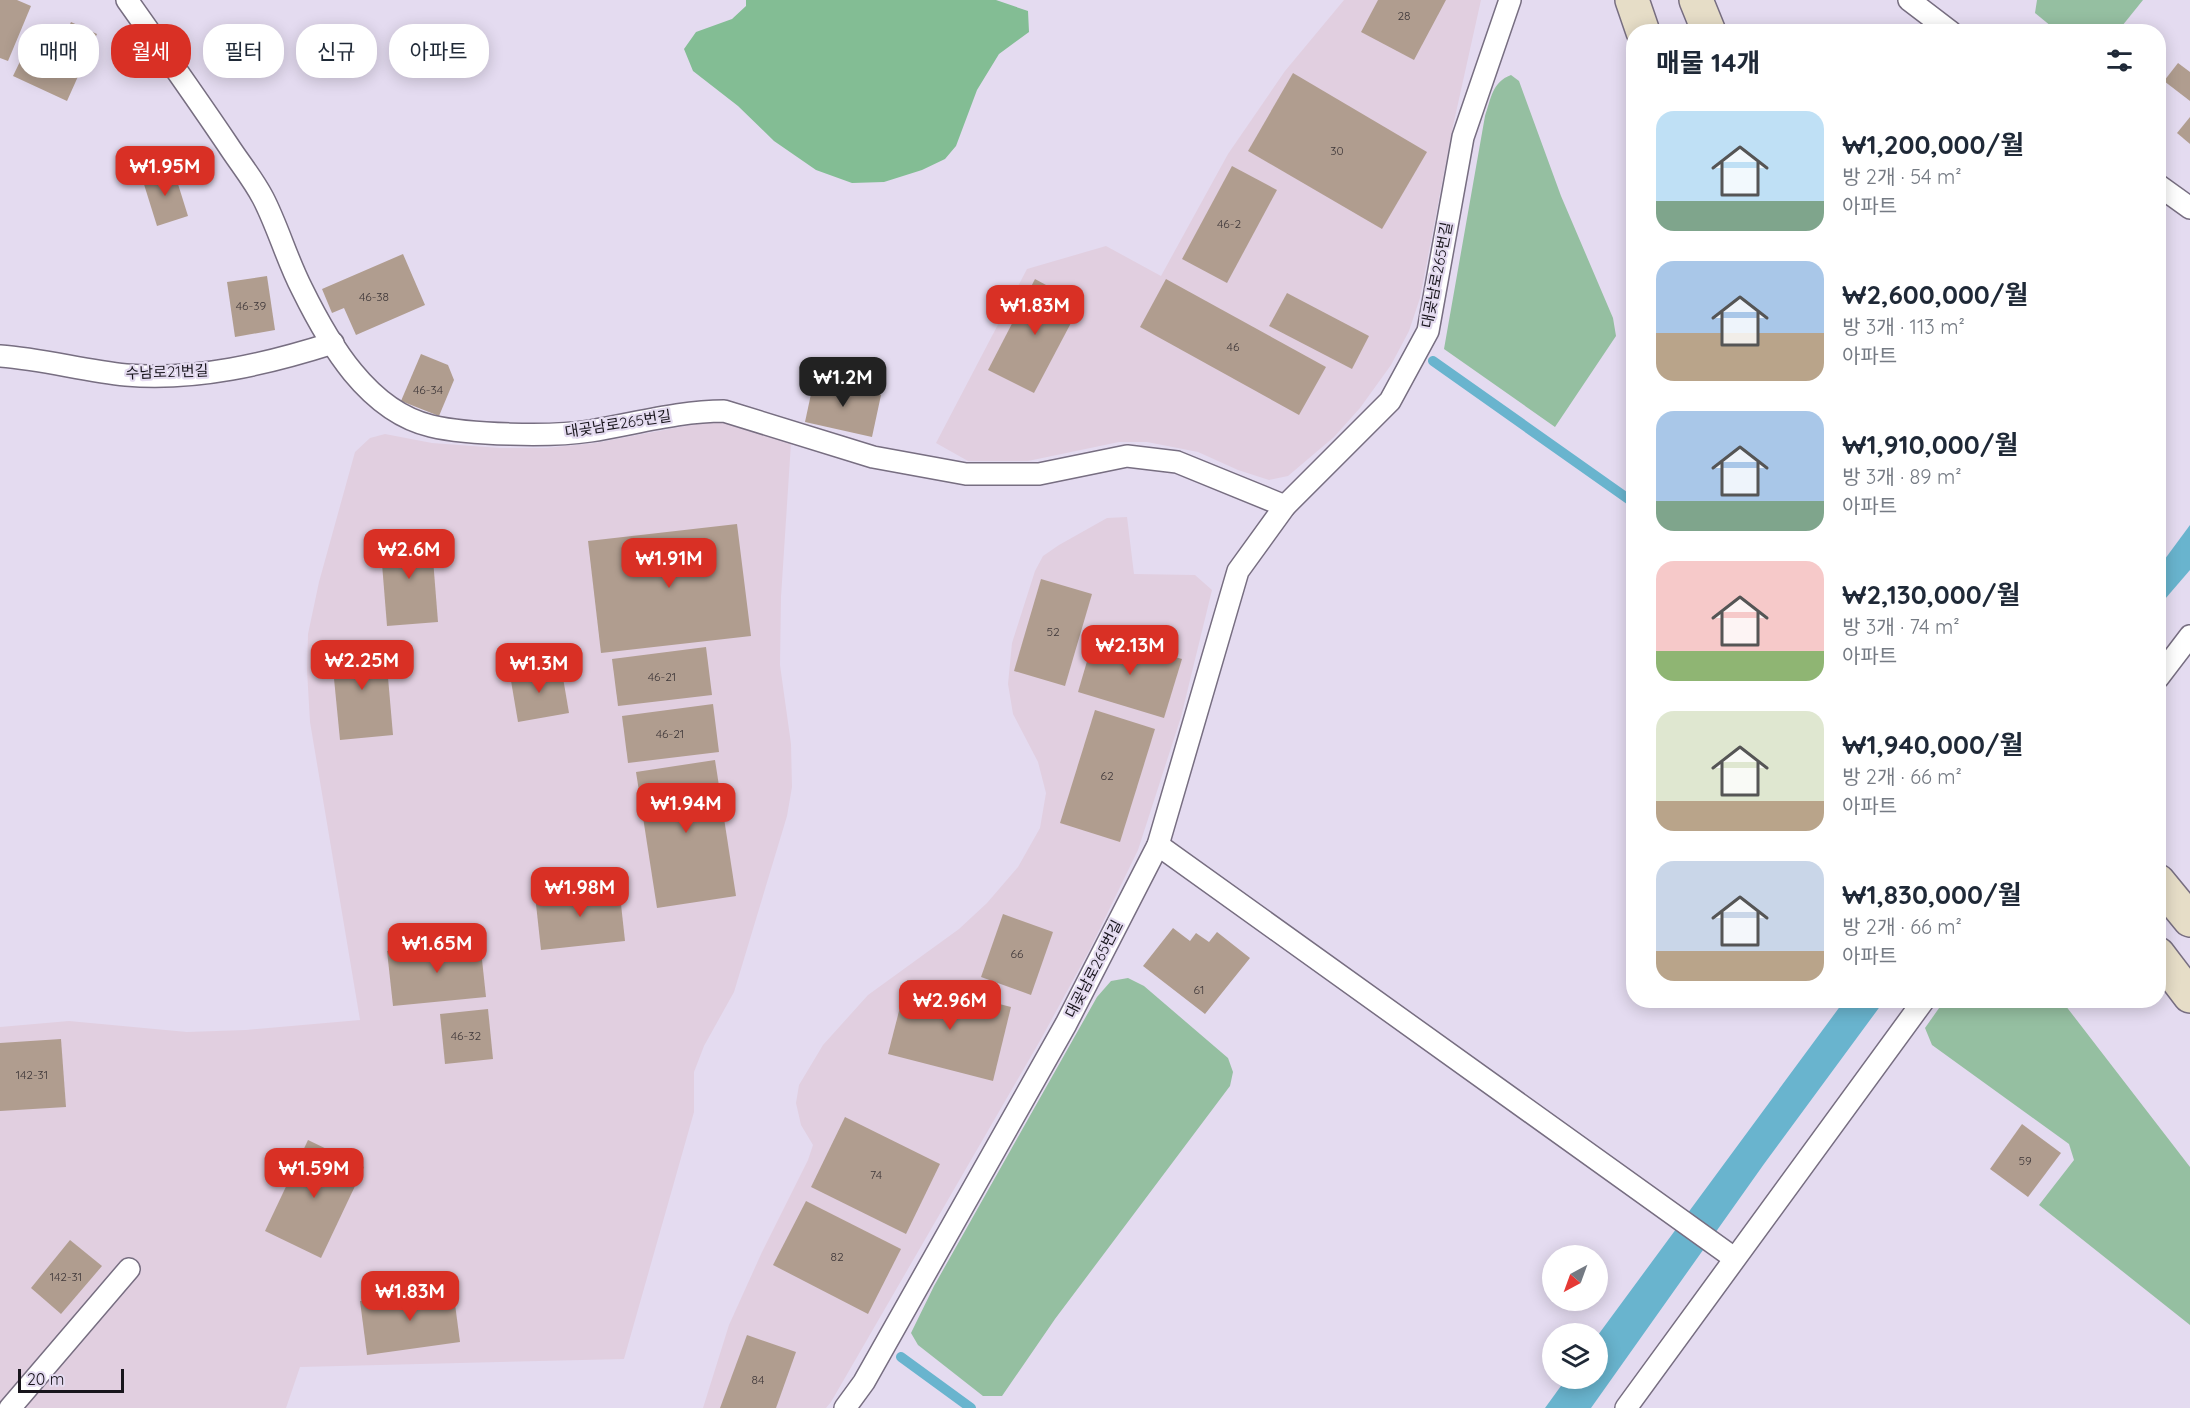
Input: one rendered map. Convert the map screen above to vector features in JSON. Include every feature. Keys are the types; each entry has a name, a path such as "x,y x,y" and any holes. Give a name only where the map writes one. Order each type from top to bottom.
{"main road":[{"path":"1632,0 1640,24"},
{"path":"1696,0 1706,24"},
{"path":"2166,890 2190,920"},
{"path":"2166,964 2190,996"}],"lane":[{"name":"대곶남로265번길","path":"127,0 263,197 302,289 333,344 365,385 386,406 407,418 432,427 497,433 557,433 587,431 703,411 724,411 873,457 966,474 1040,474 1127,456 1178,462 1285,506"},
{"name":"대곶남로265번길","path":"844,1408 864,1382 1066,1024 1158,845 1238,571 1285,506 1390,401 1428,331 1463,137 1510,0"},
{"path":"1909,0 1940,24"},
{"path":"2166,191 2190,208"},
{"name":"수남로21번길","path":"0,356 33,359 109,373 167,375 264,363 333,344"},
{"path":"2166,668 2190,636"},
{"path":"1158,845 1734,1258"},
{"path":"1626,1408 1918,1008"},
{"path":"10,1408 129,1269"}],"shaded area":[{"path":"1344,0 1481,0 1453,126 1420,298 1409,331 1391,365 1360,408 1334,437 1288,476 1269,480 1238,470 1198,452 1147,442 1119,442 1028,461 968,461 936,443 1027,269 1106,246 1161,276 1228,154 1285,71"},
{"path":"712,421 791,443 781,597 780,665 791,744 792,787 787,816 734,992 704,1046 694,1072 694,1112 624,1359 300,1367 286,1408 0,1408 0,1027 69,1021 187,1032 246,1030 360,1020 310,722 307,670 308,634 319,582 355,452 370,438 385,434 432,443 500,448 546,448 595,443"},
{"path":"1127,517 1134,574 1195,575 1212,590 1181,717 1138,850 1090,949 1041,1039 831,1402 826,1408 703,1408 729,1325 808,1160 813,1145 801,1125 796,1103 799,1085 823,1045 868,995 959,929 987,903 1018,867 1040,828 1046,793 1038,762 1013,714 1008,684 1012,643 1035,571 1043,556 1059,545 1107,518"}],"green space":[{"path":"746,0 996,0 1028,11 1029,32 999,54 977,90 956,146 945,159 922,170 884,182 852,183 816,170 774,141 738,106 693,71 684,49 696,32 732,19 746,6"},
{"path":"2037,0 2143,0 2124,24 2048,24 2035,13"},
{"path":"1511,75 1519,81 1561,196 1613,318 1616,336 1555,427 1444,349 1485,116 1496,87"},
{"path":"1128,978 1144,986 1228,1058 1233,1072 1230,1086 1055,1319 1002,1396 983,1396 918,1345 911,1333 934,1286 1097,997 1111,981"},
{"path":"1939,1008 2067,1008 2190,1167 2190,1325 2039,1205 2074,1160 2069,1144 1932,1045 1925,1028"}],"water":[{"path":"2190,525 2190,570 2166,598 2166,558"},
{"path":"1839,1008 1879,1008 1764,1164 1608,1384 1607,1323"},
{"path":"1559,1389 1604,1389 1591,1408 1545,1408"}],"building":[{"path":"0,0 17,0 31,6 23,24 18,24 18,37 8,61 0,58"},
{"path":"1378,0 1446,0 1414,60 1361,32"},
{"path":"2178,63 2190,72 2190,101 2166,83 2166,78"},
{"path":"18,66 18,78 77,78 67,101 13,76"},
{"path":"1293,73 1427,152 1382,229 1248,151"},
{"path":"2190,117 2190,144 2177,133"},
{"path":"1232,166 1277,190 1227,283 1182,259"},
{"path":"173,168 188,216 157,226 142,178"},
{"path":"403,254 425,305 356,335 344,308 332,313 322,289"},
{"path":"267,276 275,330 235,337 227,282"},
{"path":"1035,279 1081,304 1034,393 988,370"},
{"path":"1166,279 1326,367 1299,415 1140,327"},
{"path":"1287,293 1369,336 1352,369 1269,326"},
{"path":"421,354 448,365 454,380 439,416 401,401"},
{"path":"814,380 881,395 872,437 805,422"},
{"path":"737,524 751,636 601,653 588,541"},
{"path":"431,534 438,622 387,626 380,539"},
{"path":"1041,579 1092,594 1065,686 1014,671"},
{"path":"1095,634 1182,659 1164,718 1078,692"},
{"path":"385,643 393,735 340,740 331,648"},
{"path":"706,647 712,695 618,706 612,659"},
{"path":"561,666 569,713 518,722 510,675"},
{"path":"713,704 719,752 628,763 622,716"},
{"path":"1095,710 1155,729 1120,842 1060,823"},
{"path":"715,760 736,896 657,908 636,772"},
{"path":"619,886 625,941 541,950 535,895"},
{"path":"1003,914 1053,932 1031,995 981,977"},
{"path":"1173,928 1190,941 1196,933 1209,942 1217,932 1250,958 1205,1014 1143,966"},
{"path":"480,941 486,997 393,1006 387,951"},
{"path":"907,980 1011,1007 993,1081 888,1054"},
{"path":"488,1009 493,1059 445,1064 440,1014"},
{"path":"61,1039 66,1107 0,1111 0,1043"},
{"path":"845,1117 940,1164 906,1234 811,1187"},
{"path":"2022,1124 2061,1153 2028,1197 1990,1169"},
{"path":"308,1140 364,1167 321,1258 265,1231"},
{"path":"806,1201 901,1249 868,1314 773,1265"},
{"path":"70,1240 102,1266 61,1314 31,1288"},
{"path":"453,1289 460,1342 367,1355 360,1301"},
{"path":"747,1335 796,1352 776,1408 720,1408"}],"waterway":[{"path":"1433,361 1626,497"},
{"path":"901,1357 971,1408"}]}
